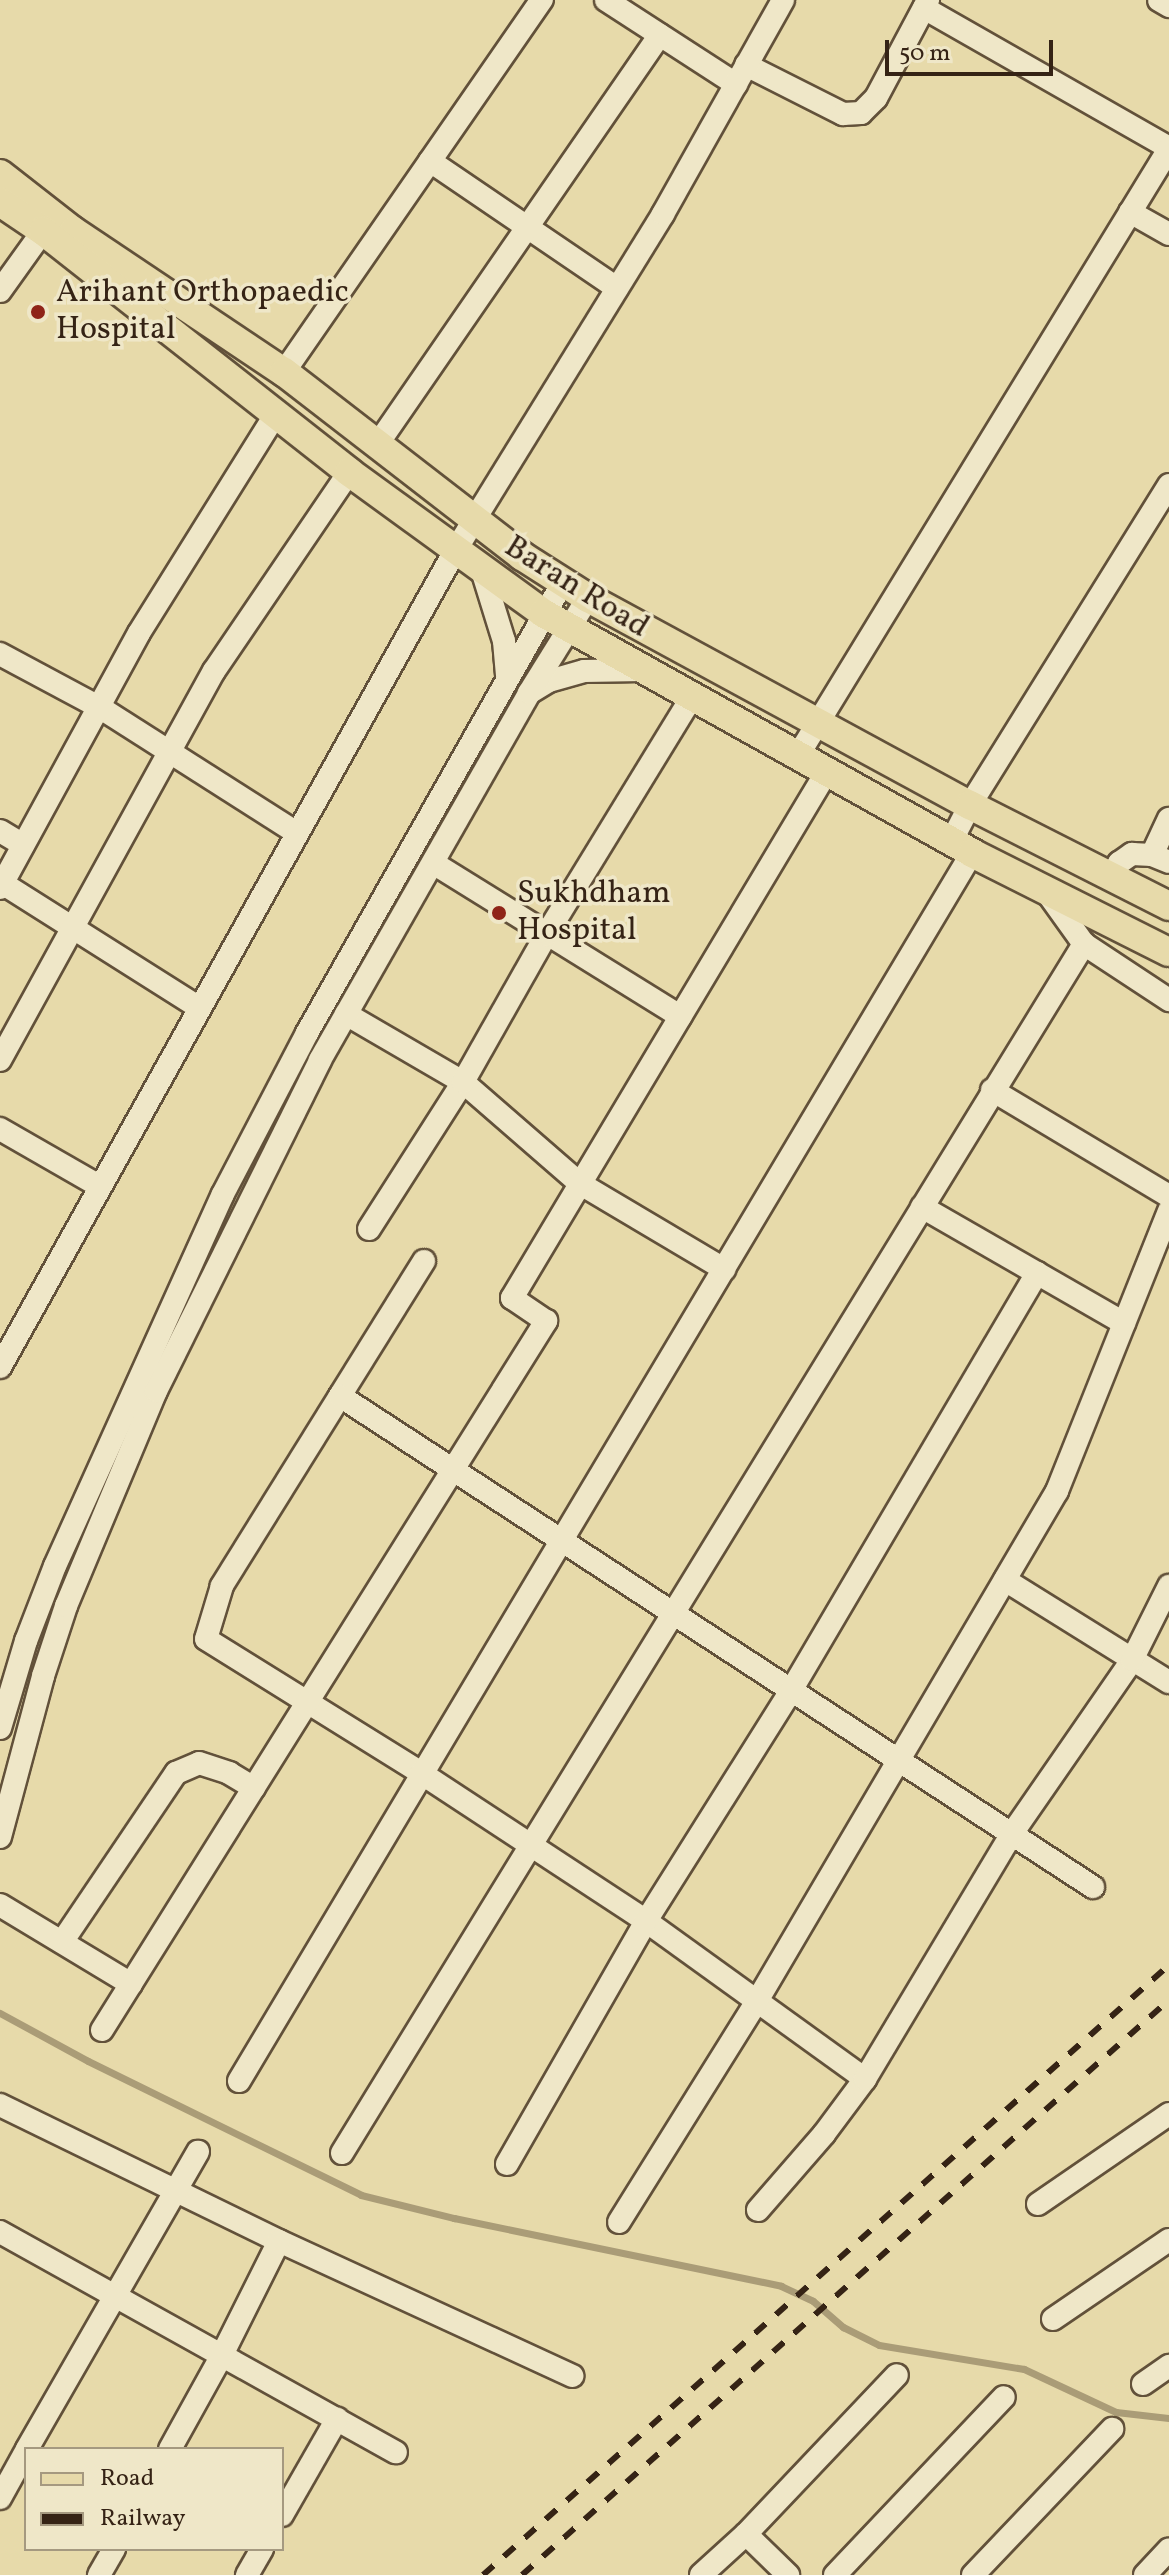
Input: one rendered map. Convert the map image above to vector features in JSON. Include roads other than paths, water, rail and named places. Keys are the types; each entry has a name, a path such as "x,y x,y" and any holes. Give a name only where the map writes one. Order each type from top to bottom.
{"main road":[{"name":"Baran Road","path":"0,175 73,231 284,372 522,556 588,598 970,805 1113,874 1169,906"},
{"name":"Baran Road","path":"0,202 43,231 349,472 543,613 961,848 1043,886 1169,952"}],"street":[{"path":"284,372 542,0"},
{"path":"606,0 660,35 741,74 843,114 861,113 876,98 926,4 1169,149 797,757"},
{"path":"1,1364 295,832 455,551 617,288 783,0"},
{"path":"1159,0 1169,6"},
{"path":"377,445 660,35"},
{"path":"430,161 617,288"},
{"path":"1130,212 1169,234"},
{"path":"0,291 43,231"},
{"path":"198,1007 74,927 1,886 139,633 276,414"},
{"path":"0,1060 214,671 349,472"},
{"path":"239,2081 724,1269 961,848 970,805 1169,485"},
{"path":"482,570 504,641 507,678"},
{"path":"0,1728 26,1641 55,1566 223,1194 307,1033 563,582"},
{"path":"0,1837 47,1663 108,1498 260,1176 346,1014 529,693 588,598"},
{"path":"0,654 99,707 295,832"},
{"path":"529,693 549,681 584,671 643,670"},
{"path":"369,1229 463,1082 546,935 692,697"},
{"path":"102,2030 546,1321 512,1298 826,773"},
{"path":"1113,874 1119,863 1132,854 1161,859 1169,819"},
{"path":"0,831 23,845"},
{"path":"433,863 680,1016"},
{"path":"1043,886 1084,944 1169,1000"},
{"path":"342,2153 1084,944"},
{"path":"346,1014 463,1082 579,1183 724,1269"},
{"path":"992,1090 1169,1196"},
{"path":"0,1129 99,1186"},
{"path":"922,1207 1124,1323"},
{"path":"619,2222 757,2001 1057,1491 1169,1211"},
{"path":"424,1261 222,1586 206,1639 421,1773 646,1921 865,2079"},
{"path":"507,2164 646,1921 792,1689 1037,1273"},
{"path":"340,1396 1093,1887"},
{"path":"1005,1580 1169,1682"},
{"path":"758,2210 824,2134 865,2079 1011,1835 1132,1660 1169,1586"},
{"path":"62,1942 176,1773 199,1763 229,1773 254,1788"},
{"path":"0,1905 131,1984"},
{"path":"0,2105 279,2241 572,2376"},
{"path":"1038,2204 1169,2114"},
{"path":"29,2447 113,2295 198,2152"},
{"path":"0,2232 396,2452"},
{"path":"1053,2319 1169,2240"},
{"path":"171,2447 279,2241"},
{"path":"1143,2384 1169,2366"},
{"path":"701,2575 746,2534 897,2375"},
{"path":"835,2575 1004,2397"},
{"path":"284,2512 337,2419"},
{"path":"973,2575 1112,2429"},
{"path":"0,2498 24,2455"},
{"path":"746,2534 788,2575"},
{"path":"1145,2575 1169,2549"},
{"path":"99,2575 113,2551"},
{"path":"247,2575 261,2551"}],"waterway":[{"path":"0,2013 88,2061 361,2195 454,2218 781,2286 813,2301 843,2327 879,2345 1024,2369 1116,2412 1169,2418"}],"railway":[{"path":"483,2575 1169,1965"},
{"path":"522,2575 1169,2000"}],"place":[{"name":"Arihant Orthopaedic Hospital","path":"38,312"},
{"name":"Sukhdham Hospital","path":"499,913"}]}
